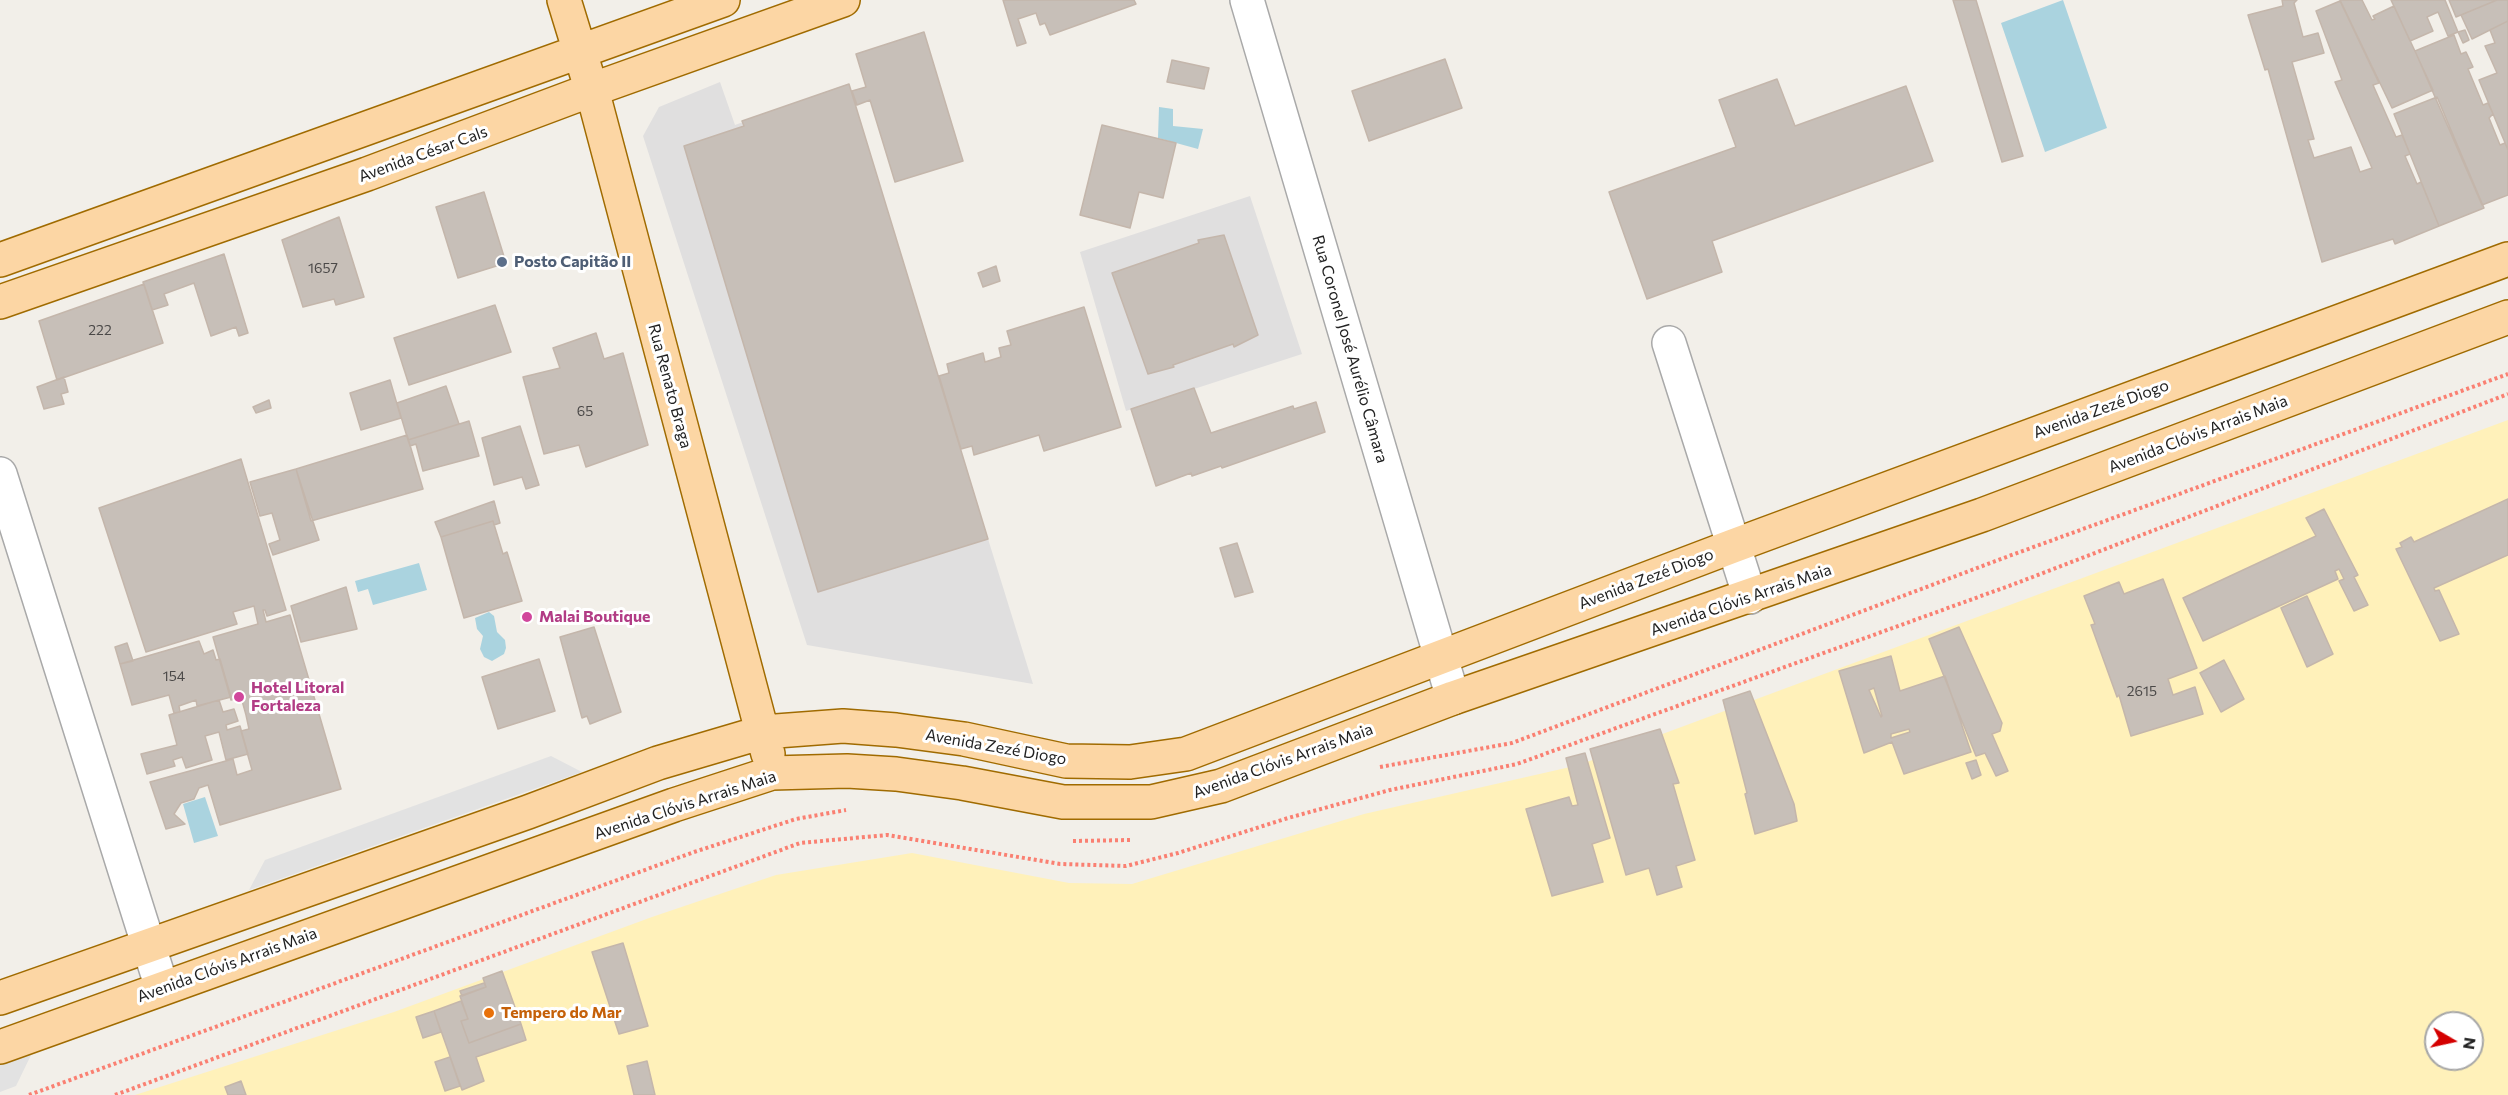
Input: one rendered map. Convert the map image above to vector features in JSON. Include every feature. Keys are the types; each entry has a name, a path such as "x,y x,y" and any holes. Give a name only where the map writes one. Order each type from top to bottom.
{"main road":[{"name":"Rua Renato Braga","path":"564,0 591,90 763,732 772,773"},
{"path":"0,260 723,0"},
{"name":"Avenida César Cals","path":"0,302 378,170 591,90 843,0"},
{"name":"Avenida Zezé Diogo","path":"763,732 843,726 964,738 1066,761 1130,762 1186,754 1733,546 2508,259"},
{"name":"Avenida Clóvis Arrais Maia","path":"0,1047 674,805 772,773 847,771 896,774 962,783 1063,802 1151,802 1221,786 1453,699 1750,597 1993,510 2508,317"},
{"path":"0,998 528,812 658,763 763,732"}],"street":[{"name":"Rua Coronel José Aurélio Câmara","path":"1246,0 1453,699"},
{"path":"1669,342 1750,597"},
{"path":"0,474 162,988"}],"shaded area":[{"path":"720,82 735,125 847,84 1033,684 807,645 643,136 659,107"},
{"path":"1250,196 1302,354 1126,411 1080,252"},
{"path":"551,756 582,772 249,890 265,860"},
{"path":"32,1053 16,1086 0,1092 0,1064"}],"sand":[{"path":"2508,420 2508,1095 135,1095 394,1012 652,917 776,875 912,853 1069,883 1132,884 1364,814 1579,765"}],"water":[{"path":"2063,0 2107,128 2045,152 2001,23"},
{"path":"1159,107 1173,109 1173,126 1203,129 1198,149 1158,138"},
{"path":"419,563 427,590 373,605 368,589 358,592 355,581"},
{"path":"489,612 494,616 497,632 505,640 506,648 504,654 492,661 484,657 480,649 483,636 477,629 475,618"},
{"path":"205,797 218,836 194,843 183,804"}],"building":[{"path":"1003,0 1134,0 1136,4 1050,35 1045,23 1040,25 1036,13 1018,19 1026,43 1017,46"},
{"path":"1953,0 1976,0 2023,156 2002,162"},
{"path":"2282,0 2297,0 2294,3 2303,37 2318,33 2324,53 2292,62 2314,139 2308,140 2314,158 2351,147 2360,172 2372,168 2335,82 2342,80 2316,11 2340,1 2379,83 2373,85 2396,137 2402,135 2410,154 2405,156 2417,184 2421,182 2439,226 2395,244 2393,239 2322,262 2268,69 2265,70 2248,15 2283,6"},
{"path":"2340,0 2362,0 2372,20 2375,19 2373,16 2394,6 2433,90 2392,108"},
{"path":"2391,0 2445,0 2458,32 2448,36 2438,12 2427,17 2433,31 2410,41"},
{"path":"2449,0 2497,0 2456,17"},
{"path":"2497,0 2508,0 2508,21 2472,39 2461,15"},
{"path":"2508,21 2508,150 2479,80 2497,73 2485,46 2495,43 2490,30"},
{"path":"2465,30 2469,40 2463,43 2458,32"},
{"path":"924,32 963,161 895,182 870,100 857,105 852,91 866,87 856,54"},
{"path":"2454,35 2461,54 2466,52 2473,67 2468,69 2483,105 2488,103 2493,114 2489,118 2500,145 2505,143 2508,150 2508,195 2482,205 2415,51"},
{"path":"1445,59 1462,108 1369,141 1352,91"},
{"path":"1172,60 1209,68 1204,89 1167,82"},
{"path":"1777,79 1795,126 1906,86 1933,161 1712,241 1722,272 1647,299 1609,192 1736,147 1719,100"},
{"path":"849,84 988,539 818,592 684,146 744,126 742,121"},
{"path":"2437,97 2484,208 2439,226 2394,114"},
{"path":"1102,125 1176,143 1163,198 1139,192 1130,228 1080,215"},
{"path":"484,192 506,263 458,278 436,207"},
{"path":"339,217 364,297 336,305 334,299 303,307 282,240"},
{"path":"1224,235 1258,335 1234,347 1233,344 1173,365 1174,367 1148,374 1112,273 1199,243 1198,240"},
{"path":"224,254 248,333 239,336 236,327 211,336 194,283 164,294 168,305 152,310 143,282"},
{"path":"996,266 1000,281 983,287 978,273"},
{"path":"144,284 163,343 57,380 39,321"},
{"path":"495,305 511,352 409,385 394,338"},
{"path":"1084,307 1121,427 1044,451 1039,435 974,455 972,446 961,449 939,376 949,373 947,364 983,353 985,362 1001,357 999,348 1011,345 1007,331"},
{"path":"596,333 604,359 623,353 648,445 586,467 579,445 544,454 523,377 560,368 553,348"},
{"path":"64,377 68,392 61,394 64,404 44,409 37,387"},
{"path":"390,380 401,418 361,430 350,393"},
{"path":"446,386 459,424 408,440 397,403"},
{"path":"1194,388 1211,433 1293,406 1294,409 1316,402 1325,432 1222,468 1221,466 1192,476 1191,473 1156,486 1131,409"},
{"path":"269,400 271,408 256,413 253,407"},
{"path":"469,421 479,456 423,471 416,444 410,446 408,440"},
{"path":"520,426 539,485 526,489 522,477 494,485 482,438"},
{"path":"407,435 423,489 311,521 296,469"},
{"path":"241,459 286,610 267,616 263,610 266,622 290,615 341,789 220,825 208,785 199,788 194,799 181,803 174,814 185,824 166,829 150,782 233,759 237,775 252,770 241,731 249,729 241,697 231,700 213,637 258,624 254,606 233,612 237,624 146,652 99,508"},
{"path":"296,469 319,540 273,555 269,544 280,540 272,513 260,516 250,482"},
{"path":"2508,499 2508,555 2434,588 2435,591 2439,590 2459,634 2440,641 2396,549 2402,547 2400,543 2411,537 2414,542"},
{"path":"494,501 500,523 494,525 493,521 441,537 435,522"},
{"path":"2324,509 2358,575 2354,577 2368,605 2354,611 2339,581 2344,579 2339,569 2335,571 2338,579 2203,641 2183,598 2316,536 2306,518"},
{"path":"493,521 503,554 507,552 522,601 464,618 441,537"},
{"path":"1237,543 1253,592 1235,597 1220,548"},
{"path":"2163,579 2197,668 2168,679 2173,695 2195,687 2203,714 2131,736 2119,695 2117,697 2091,625 2095,624 2084,596 2119,582 2124,594"},
{"path":"346,587 357,629 301,642 291,606"},
{"path":"2307,596 2333,654 2307,667 2281,608"},
{"path":"594,627 621,712 590,724 587,716 582,718 560,637"},
{"path":"1959,627 2002,723 2000,731 1992,734 2008,771 1996,776 1985,753 1976,756 1929,639"},
{"path":"199,641 204,654 213,650 216,660 220,659 231,697 197,706 196,700 179,706 180,712 174,713 169,695 132,705 120,664"},
{"path":"127,643 133,661 120,664 115,647"},
{"path":"1891,656 1900,691 1945,676 1971,752 1904,774 1892,742 1864,753 1839,671","holes":["1874,688 1882,716 1881,717 1869,690","1909,729 1910,732 1891,738 1891,734"]},
{"path":"539,659 555,711 498,729 482,677"},
{"path":"2224,660 2244,699 2221,712 2200,673"},
{"path":"1750,691 1794,804 1797,821 1755,834 1723,700"},
{"path":"219,700 223,712 234,709 238,721 226,725 227,730 240,726 248,754 226,760 219,732 205,736 212,760 186,768 182,757 173,760 175,766 147,774 141,754 177,745 169,715"},
{"path":"1660,729 1679,783 1673,784 1695,860 1676,866 1682,887 1657,895 1649,868 1626,875 1590,749"},
{"path":"1585,753 1610,838 1592,844 1603,882 1552,896 1526,809 1569,797 1572,806 1578,805 1566,758"},
{"path":"1976,760 1981,775 1972,779 1966,763"},
{"path":"623,943 648,1026 619,1034 592,952"},
{"path":"502,971 521,1024 469,1043 461,1021 468,1019 460,996 486,987 483,978"},
{"path":"484,983 486,987 462,996 460,991"},
{"path":"461,1001 468,1019 461,1021 469,1043 521,1024 526,1040 476,1057 484,1081 462,1090 434,1011"},
{"path":"434,1011 441,1032 423,1038 416,1017"},
{"path":"450,1057 460,1086 445,1091 435,1062"},
{"path":"647,1061 655,1095 634,1095 627,1066"},
{"path":"241,1081 246,1095 228,1095 225,1087"}],"place":[{"name":"Posto Capitão II","path":"502,262"},
{"name":"Malai Boutique","path":"527,617"},
{"name":"Hotel Litoral Fortaleza","path":"239,697"},
{"name":"Tempero do Mar","path":"489,1013"}]}
